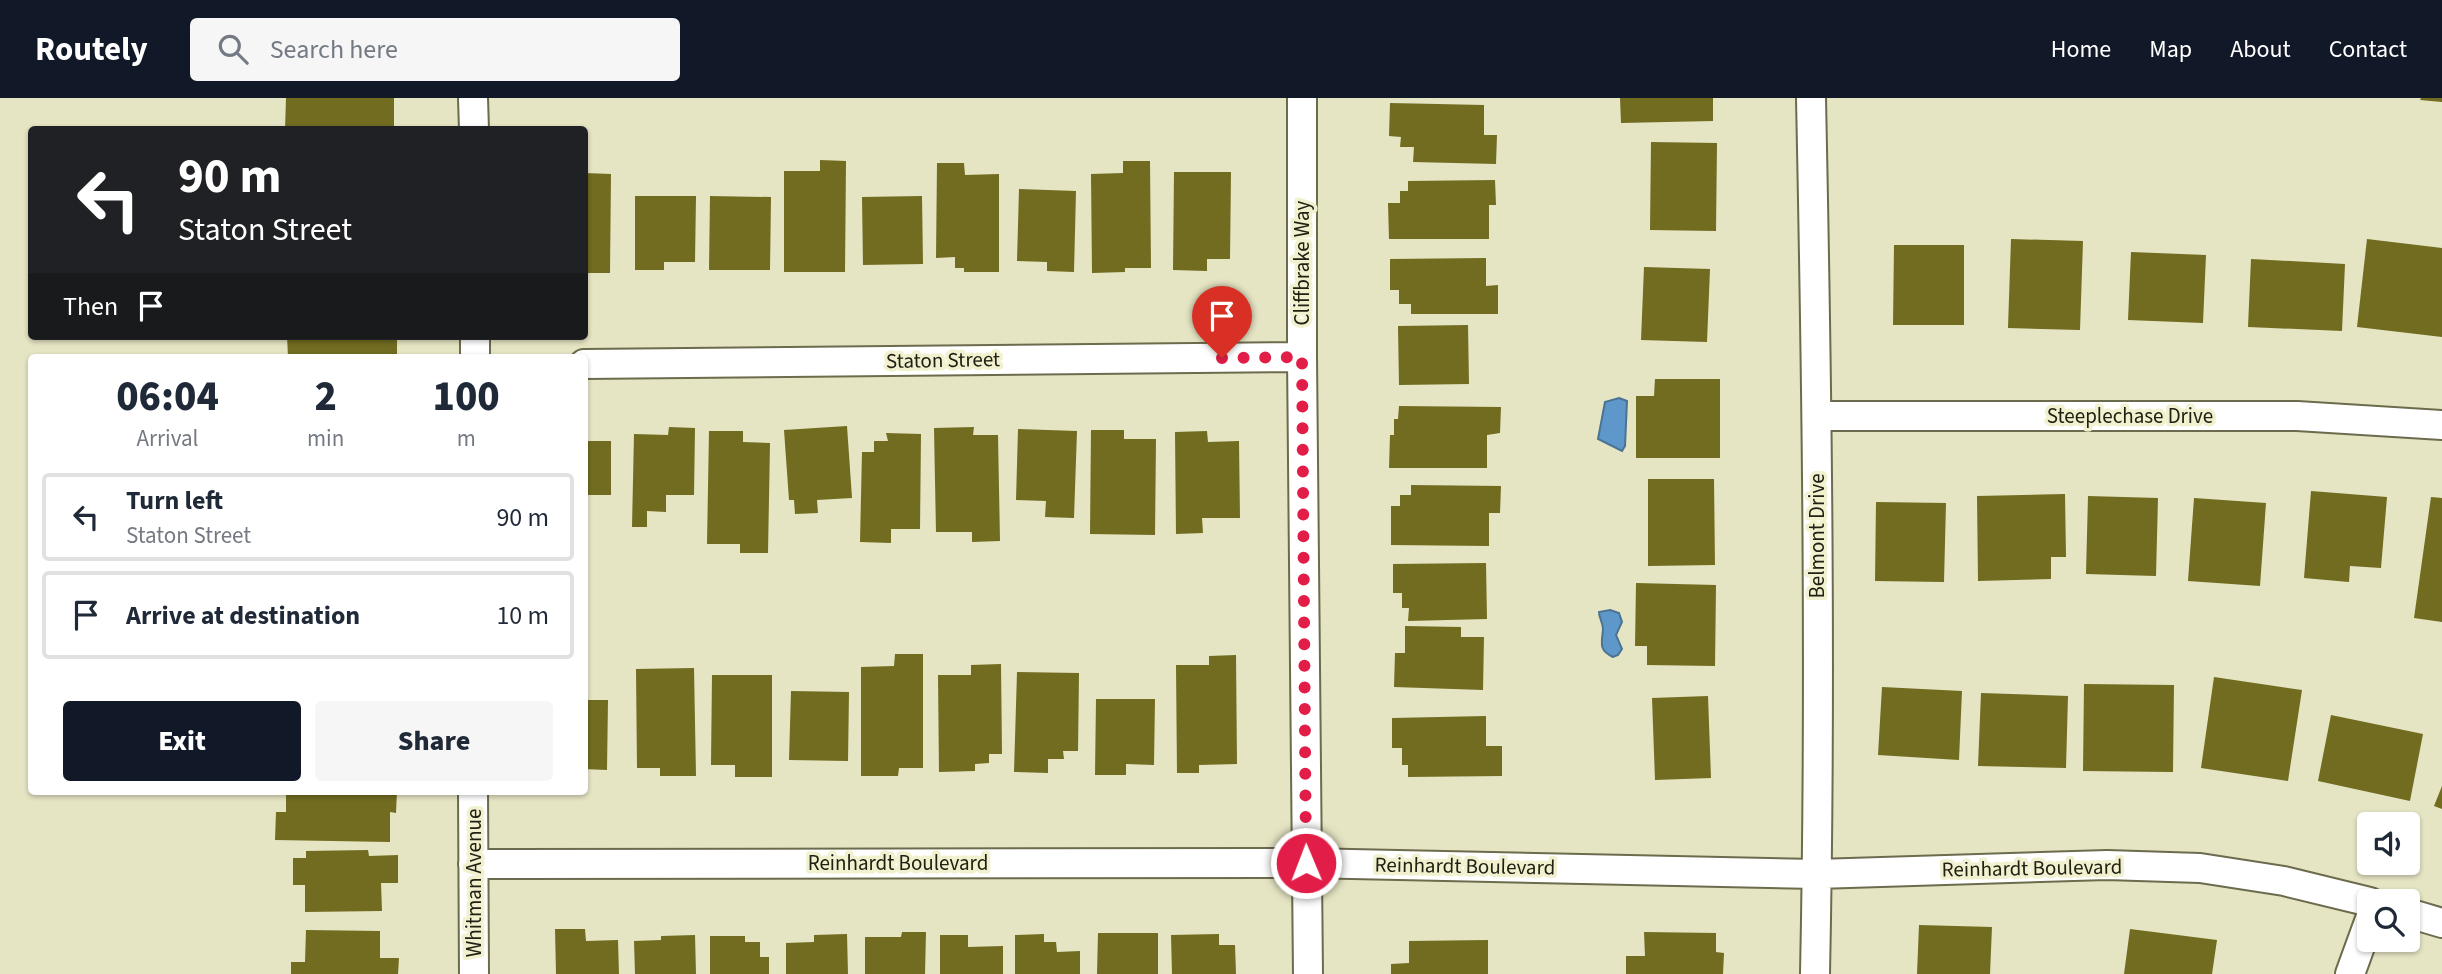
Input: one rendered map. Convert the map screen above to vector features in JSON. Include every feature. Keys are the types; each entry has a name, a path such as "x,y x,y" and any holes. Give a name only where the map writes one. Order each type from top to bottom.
{"street":[{"path":"473,98 474,126"},
{"name":"Cliffbrake Way","path":"1303,98 1302,357 1308,974"},
{"name":"Belmont Drive","path":"1811,98 1817,416 1815,974"},
{"name":"Staton Street","path":"588,364 1302,357"},
{"name":"Steeplechase Drive","path":"1817,416 2297,416 2442,425"},
{"name":"Whitman Avenue","path":"473,795 474,974"},
{"name":"Reinhardt Boulevard","path":"472,864 1306,863 1817,874 2108,865 2200,868 2284,881 2357,899"},
{"path":"2420,917 2442,923"},
{"path":"2350,974 2358,952"}],"water":[{"path":"1619,398 1627,401 1625,446 1622,451 1598,439 1605,402"},
{"path":"1610,610 1619,613 1622,622 1616,635 1622,649 1613,657 1605,652 1602,646 1603,627 1599,612"}],"building":[{"path":"286,98 394,98 394,126 285,126"},
{"path":"1620,98 1713,98 1713,121 1621,123"},
{"path":"2442,98 2442,102 2420,100"},
{"path":"1390,103 1484,105 1484,135 1497,135 1496,164 1413,162 1414,147 1400,147 1401,137 1389,136"},
{"path":"1651,142 1717,143 1716,231 1650,230"},
{"path":"820,160 846,161 845,272 784,272 784,171 820,171"},
{"path":"1123,161 1150,161 1151,268 1125,268 1125,272 1092,273 1091,174 1123,173"},
{"path":"937,163 964,163 965,175 999,174 999,272 964,272 964,268 955,268 955,257 936,258"},
{"path":"1174,172 1231,172 1230,259 1207,259 1207,271 1173,270"},
{"path":"588,173 611,174 610,273 588,273"},
{"path":"1495,180 1496,205 1489,205 1489,239 1389,239 1388,203 1400,203 1400,191 1408,191 1408,181"},
{"path":"1019,189 1076,191 1074,272 1047,271 1047,262 1017,261"},
{"path":"635,196 696,196 695,262 664,262 664,270 635,270"},
{"path":"710,196 771,197 770,270 709,270"},
{"path":"922,196 923,264 863,265 862,197"},
{"path":"2011,239 2083,241 2080,330 2008,328"},
{"path":"2367,239 2442,248 2442,337 2357,327"},
{"path":"1894,245 1964,245 1964,325 1893,325"},
{"path":"2131,252 2206,255 2203,323 2128,320"},
{"path":"1486,258 1486,286 1498,285 1498,314 1411,314 1411,304 1399,304 1399,290 1390,290 1390,259"},
{"path":"2251,259 2345,264 2342,331 2248,327"},
{"path":"1644,267 1710,269 1707,342 1641,340"},
{"path":"1468,325 1469,384 1399,385 1398,326"},
{"path":"287,340 397,340 397,354 288,354"},
{"path":"1655,379 1720,379 1720,458 1636,458 1636,396 1654,396"},
{"path":"1399,406 1501,407 1500,433 1487,435 1487,468 1389,468 1390,435 1394,435 1394,419 1398,419"},
{"path":"847,426 852,498 817,500 818,513 795,514 794,500 789,500 784,430"},
{"path":"669,427 695,428 694,495 666,495 666,512 647,511 647,527 632,527 634,434 668,435"},
{"path":"974,427 973,435 998,435 1000,541 972,542 972,532 936,532 934,428"},
{"path":"1018,429 1077,431 1074,518 1045,517 1046,501 1016,500"},
{"path":"1091,430 1124,430 1124,439 1156,439 1155,535 1090,534"},
{"path":"709,431 743,431 743,442 770,443 768,553 740,553 740,544 707,544"},
{"path":"1207,431 1208,442 1239,441 1240,518 1202,518 1203,533 1176,534 1175,432"},
{"path":"886,433 921,434 920,529 891,529 891,543 860,542 862,452 874,452 874,441 888,441"},
{"path":"588,441 611,441 611,495 588,495"},
{"path":"1648,479 1714,479 1715,565 1648,566"},
{"path":"1411,485 1501,486 1500,513 1489,513 1489,546 1391,545 1391,506 1400,506 1400,495 1411,495"},
{"path":"2311,491 2387,497 2381,568 2350,566 2349,582 2304,578"},
{"path":"2065,494 2066,557 2051,557 2051,579 1978,581 1977,496"},
{"path":"2088,496 2158,498 2156,576 2086,574"},
{"path":"2431,497 2442,498 2442,622 2414,618"},
{"path":"2194,498 2266,503 2260,586 2188,581"},
{"path":"1876,502 1946,503 1944,582 1875,581"},
{"path":"1486,563 1487,619 1408,621 1409,608 1402,608 1402,593 1393,593 1393,564"},
{"path":"1636,583 1716,585 1715,666 1647,665 1647,646 1635,646"},
{"path":"1405,626 1461,627 1461,637 1484,637 1483,690 1394,687 1395,653 1405,653"},
{"path":"895,654 923,654 923,768 899,768 898,776 861,776 861,667 894,666"},
{"path":"1236,655 1237,764 1199,765 1199,773 1177,773 1176,665 1209,665 1209,656"},
{"path":"1001,664 1002,754 989,754 989,763 975,764 975,771 939,772 938,675 971,675 971,665"},
{"path":"694,668 696,776 660,776 660,768 637,768 636,669"},
{"path":"1017,672 1079,673 1078,751 1063,751 1064,759 1048,759 1048,773 1014,772"},
{"path":"712,675 772,675 772,777 735,777 735,765 711,765"},
{"path":"2214,677 2302,690 2288,781 2201,768"},
{"path":"2084,684 2174,685 2173,772 2083,771"},
{"path":"1882,687 1962,691 1959,760 1878,755"},
{"path":"791,691 849,692 848,761 789,760"},
{"path":"1981,693 2068,696 2066,768 1978,766"},
{"path":"1708,696 1711,778 1655,780 1652,698"},
{"path":"1096,699 1155,699 1154,765 1126,764 1126,775 1095,775"},
{"path":"588,700 608,700 607,770 588,769"},
{"path":"2331,715 2423,734 2410,801 2318,781"},
{"path":"1486,716 1486,746 1502,746 1502,776 1408,777 1408,765 1402,765 1402,748 1392,748 1392,718"},
{"path":"2442,786 2442,809 2434,806"},
{"path":"286,795 397,795 396,813 390,812 390,842 275,840 276,812 286,812"},
{"path":"368,850 369,856 398,855 398,883 381,883 382,911 305,912 305,885 293,885 293,858 306,858 306,851"},
{"path":"1919,925 1992,927 1990,974 1917,974"},
{"path":"555,929 585,929 586,941 618,940 619,974 556,974"},
{"path":"2130,929 2217,940 2212,974 2124,974"},
{"path":"306,930 380,931 380,958 399,958 398,974 291,974 291,962 305,962"},
{"path":"902,932 926,932 925,974 865,974 865,937 901,937"},
{"path":"1644,932 1716,933 1716,952 1724,953 1723,974 1626,974 1626,956 1645,956"},
{"path":"1098,933 1158,933 1158,974 1097,974"},
{"path":"847,934 848,974 786,974 786,943 814,942 814,935"},
{"path":"1044,934 1044,942 1056,942 1057,952 1080,951 1080,974 1015,974 1015,935"},
{"path":"1219,934 1219,945 1235,945 1236,974 1172,974 1171,935"},
{"path":"695,935 696,974 635,974 634,941 661,940 661,936"},
{"path":"940,935 968,935 968,947 1003,946 1003,974 940,974"},
{"path":"710,936 745,936 745,942 760,942 760,957 769,957 769,974 710,974"},
{"path":"1488,940 1488,974 1391,974 1391,964 1409,963 1409,941"}],"route":[{"path":"1222,358 1302,357 1306,863"}]}
